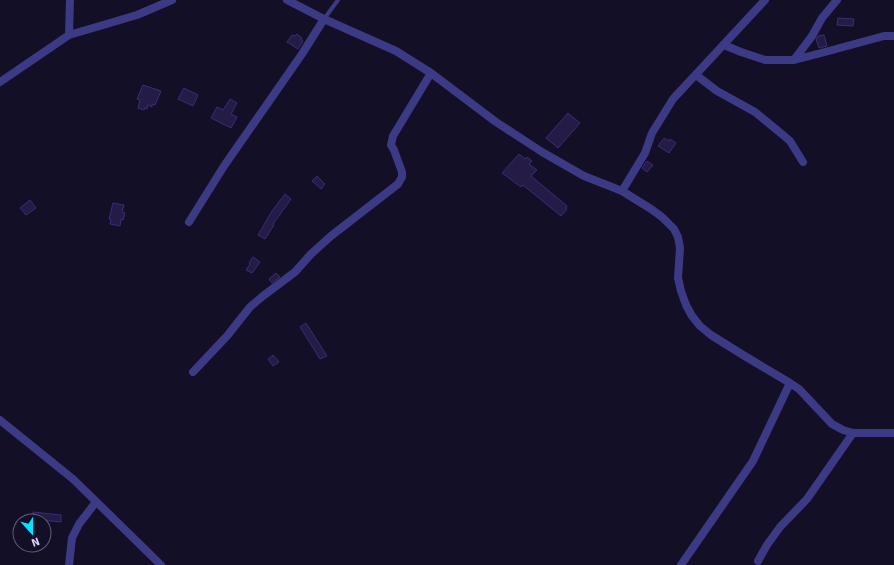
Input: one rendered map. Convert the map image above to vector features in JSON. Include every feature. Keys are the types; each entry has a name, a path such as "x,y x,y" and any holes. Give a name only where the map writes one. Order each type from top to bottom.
{"street":[{"path":"69,35 70,0"},
{"path":"0,82 69,35 137,15 172,0"},
{"path":"287,0 324,19 396,51 431,73 496,122 542,152 584,176 622,191 651,209 674,229 678,237 680,248 678,278 681,291 686,305 700,326 710,335 790,383 799,390 832,424 853,433 894,433"},
{"path":"622,191 645,153 652,133 673,98 765,0"},
{"path":"794,60 812,36 822,18 837,0"},
{"path":"189,222 224,166 302,54 324,19"},
{"path":"724,45 765,60 794,60 884,36 894,36"},
{"path":"193,372 227,336 250,307 262,296 295,272 330,236 398,184 402,177 402,172 391,145 393,136 431,73"},
{"path":"696,75 717,91 755,112 790,141 803,162"},
{"path":"681,565 753,461 790,383"},
{"path":"0,420 73,479 161,565"},
{"path":"758,561 780,527 807,499 853,433"},
{"path":"69,565 72,538 79,524 96,502"}],"lane":[{"path":"324,19 338,0"}],"building":[{"path":"838,18 854,19 853,26 837,25"},
{"path":"297,34 303,41 298,49 287,42 292,35 295,36"},
{"path":"824,35 827,46 819,48 816,39 818,36"},
{"path":"143,85 161,91 155,105 152,104 152,107 148,105 147,109 145,108 144,110 138,108 140,100 137,99"},
{"path":"184,88 198,95 193,106 178,99"},
{"path":"230,99 237,103 231,114 237,117 231,128 211,118 217,107 223,110"},
{"path":"568,113 580,123 558,148 546,138"},
{"path":"664,138 669,141 670,139 676,143 669,153 658,146"},
{"path":"519,154 525,159 527,157 532,161 529,164 537,170 531,176 567,206 567,209 561,216 523,185 521,187 502,173"},
{"path":"647,161 653,165 647,172 642,168"},
{"path":"317,176 325,184 321,189 312,181"},
{"path":"285,194 291,199 273,224 274,225 265,239 258,235 272,211"},
{"path":"30,200 36,208 26,215 20,208"},
{"path":"113,203 124,205 122,212 125,213 123,220 121,219 120,226 110,224 111,219 109,219"},
{"path":"253,257 260,262 252,273 246,270"},
{"path":"276,273 280,277 272,283 269,279"},
{"path":"306,323 327,356 320,359 300,327"},
{"path":"273,355 279,362 273,366 268,359"},
{"path":"52,514 61,515 61,522 52,521"}]}
